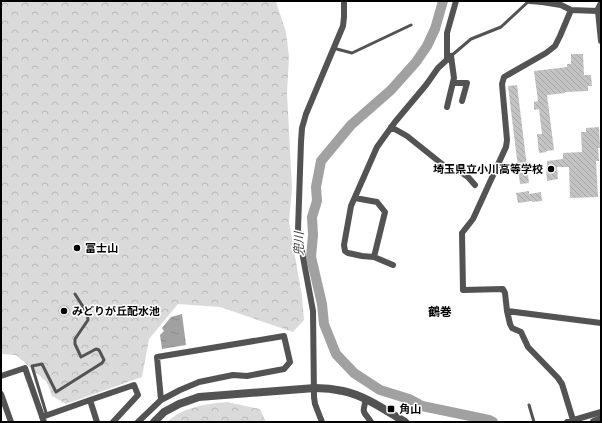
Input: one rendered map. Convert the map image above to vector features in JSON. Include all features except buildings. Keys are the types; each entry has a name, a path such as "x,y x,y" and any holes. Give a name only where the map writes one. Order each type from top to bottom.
{"street":[{"path":"321,422 315,404 313,312 298,230 301,142 302,128 306,114 343,26 344,1"},
{"path":"447,107 454,78 449,58 447,33 456,1"},
{"path":"529,1 561,5 571,10 600,8 601,41"},
{"path":"571,10 555,46 504,78 502,84 507,140 506,147 473,219 462,233 463,290 502,289 506,293 507,311 512,328 521,332 528,347 562,384 570,421 600,417"},
{"path":"393,265 374,257 362,256 345,251 345,237 351,206 377,147 391,127 426,86 438,68 449,58"},
{"path":"453,83 467,84 462,101"},
{"path":"391,127 407,136 447,168 462,173 468,177 475,185"},
{"path":"354,198 377,202 384,212 374,257"},
{"path":"507,311 601,323"},
{"path":"138,422 161,400 199,382 233,375 247,376 284,369 290,362 284,336 157,357 161,400"},
{"path":"1,376 25,368 44,418 134,385 138,395 113,422"},
{"path":"154,422 169,409 179,404 199,398 315,388 329,388 343,391 366,399 405,422"},
{"path":"1,394 11,422"},
{"path":"366,399 363,409 364,413 371,422"},
{"path":"90,400 97,422"},
{"path":"594,422 600,417"}],"lane":[{"path":"449,58 471,39 501,27 529,1"},
{"path":"333,48 352,53 412,25"},
{"path":"44,418 32,366 42,364 56,392 102,363 104,360 99,350 96,349 81,357 75,344 75,339 88,320 88,317 75,294"},
{"path":"528,405 534,422"}],"green space":[{"path":"1,1 276,1 286,32 289,57 287,93 292,188 289,222 302,296 304,320 293,332 220,307 178,304 149,339 142,377 66,404 52,396 47,382 16,355 1,354"},
{"path":"227,402 260,409 266,422 167,422 180,413 195,407"}],"water":[{"path":"182,314 186,345 162,349 160,335 164,331 162,328 171,317"}],"waterway":[{"name":"兜川","path":"443,1 435,29 427,46 416,62 391,90 351,125 321,161 316,187 317,201 312,217 313,235 311,257 322,304 324,324 336,354 354,373 380,390 409,399 422,406 493,422"}],"place":[{"name":"埼玉県立小川高等学校","path":"551,169"},
{"name":"富士山","path":"77,248"},
{"name":"みどりが丘配水池","path":"64,311"},
{"name":"角山","path":"391,409"}],"district":[{"name":"鶴巻","path":"440,312"}]}
